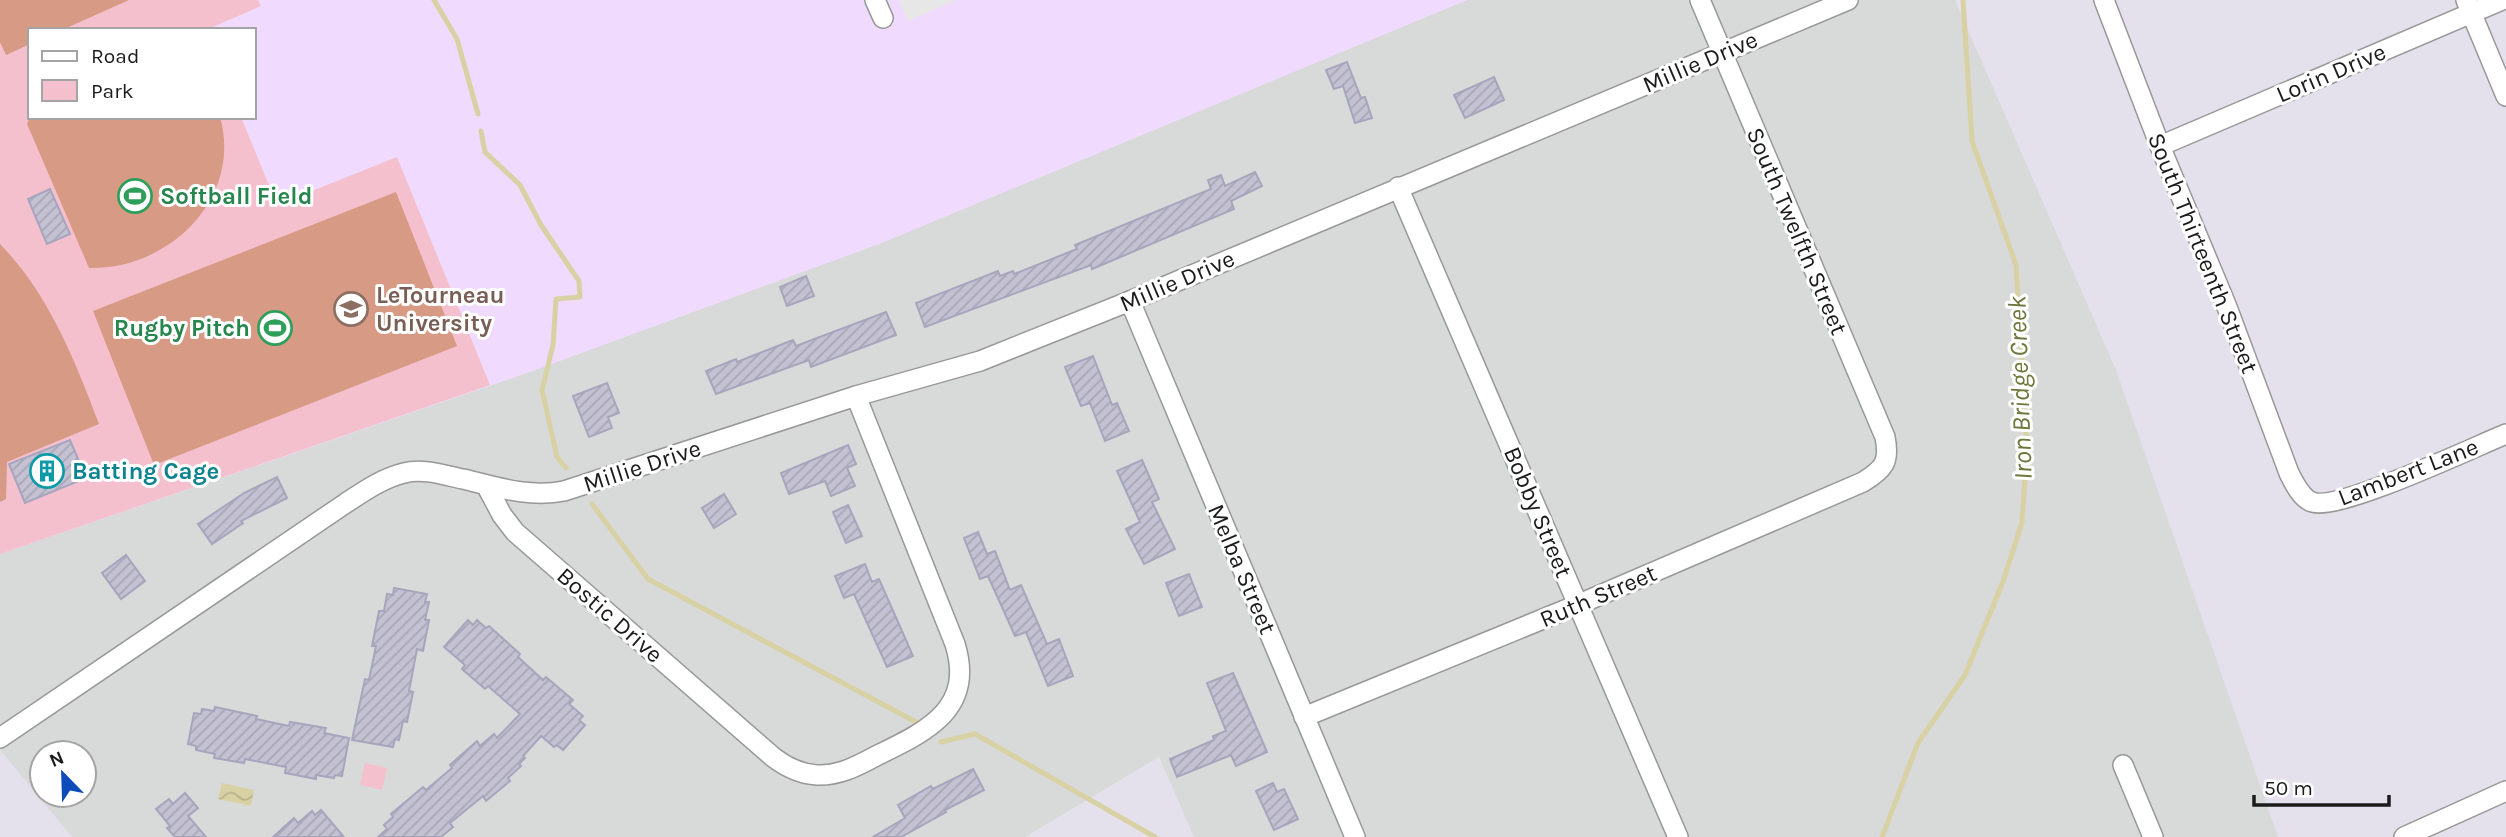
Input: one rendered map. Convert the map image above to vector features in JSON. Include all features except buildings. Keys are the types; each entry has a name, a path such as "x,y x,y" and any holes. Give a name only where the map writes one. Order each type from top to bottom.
{"street":[{"path":"875,0 883,19"},
{"name":"South Twelfth Street","path":"1700,0 1720,53 1885,437 1888,452 1886,463"},
{"name":"Millie Drive","path":"486,485 529,493 551,494 564,491 856,396 980,361 1130,301 1848,0"},
{"name":"South Thirteenth Street","path":"2104,0 2160,146 2227,307 2289,473 2294,484 2310,501"},
{"name":"Lorin Drive","path":"2160,146 2469,6 2502,0"},
{"path":"2469,6 2506,96"},
{"name":"Bobby Street","path":"1398,187 1678,837"},
{"name":"Melba Street","path":"1130,301 1355,837"},
{"name":"Bostic Drive","path":"486,485 502,515 515,531 773,757 784,765 807,774 842,772 929,728 948,710 953,701 960,672 955,644 856,396"},
{"name":"Lambert Lane","path":"2310,501 2320,504 2350,498 2506,435"},
{"name":"Ruth Street","path":"1304,717 1577,605 1863,482 1886,463"},
{"path":"0,738 335,510 380,483 405,472 419,471 486,485"},
{"path":"2123,765 2153,837"},
{"path":"2404,837 2506,791"}],"shaded area":[{"name":"LeTourneau University","path":"0,0 1467,0 879,244 524,374 0,554"},
{"path":"0,0 129,0 66,28 28,28 28,45 6,55 0,42"},
{"path":"899,0 957,0 908,21"},
{"path":"1467,0 1955,0 2116,370 2278,837 1194,837 1159,757 1025,837 72,837 49,809 98,809 98,739 28,739 28,784 0,750 0,554 524,374 879,244"},
{"name":"Softball Field","path":"29,119 220,119 224,147 220,175 210,201 193,224 172,242 146,257 119,265 89,268 27,124"},
{"name":"Rugby Pitch","path":"396,192 457,346 154,465 93,311"},
{"path":"0,244 17,263 46,306 70,352 99,424 7,462 6,499 0,502"}],"green space":[{"path":"0,0 258,0 261,6 211,28 28,28 28,119 242,119 277,205 397,157 490,385 0,554"},
{"path":"365,763 387,768 382,790 360,785"}],"water":[{"path":"222,783 254,790 251,806 218,799"}],"waterway":[{"path":"434,0 457,39 478,114"},
{"name":"Iron Bridge Creek","path":"1882,837 1918,743 1965,675 2004,579 2022,522 2027,449 2016,265 1972,141 1963,0"},
{"path":"481,131 485,152 520,185 541,225 579,281 580,297 556,299 553,345 542,390 557,457 566,468"},
{"path":"592,504 648,579 916,722"},
{"path":"941,742 975,734 1155,837"}],"place":[{"name":"Softball Field","path":"135,196"},
{"name":"LeTourneau University","path":"351,309"},
{"name":"Rugby Pitch","path":"275,328"},
{"name":"Batting Cage","path":"47,471"}]}
